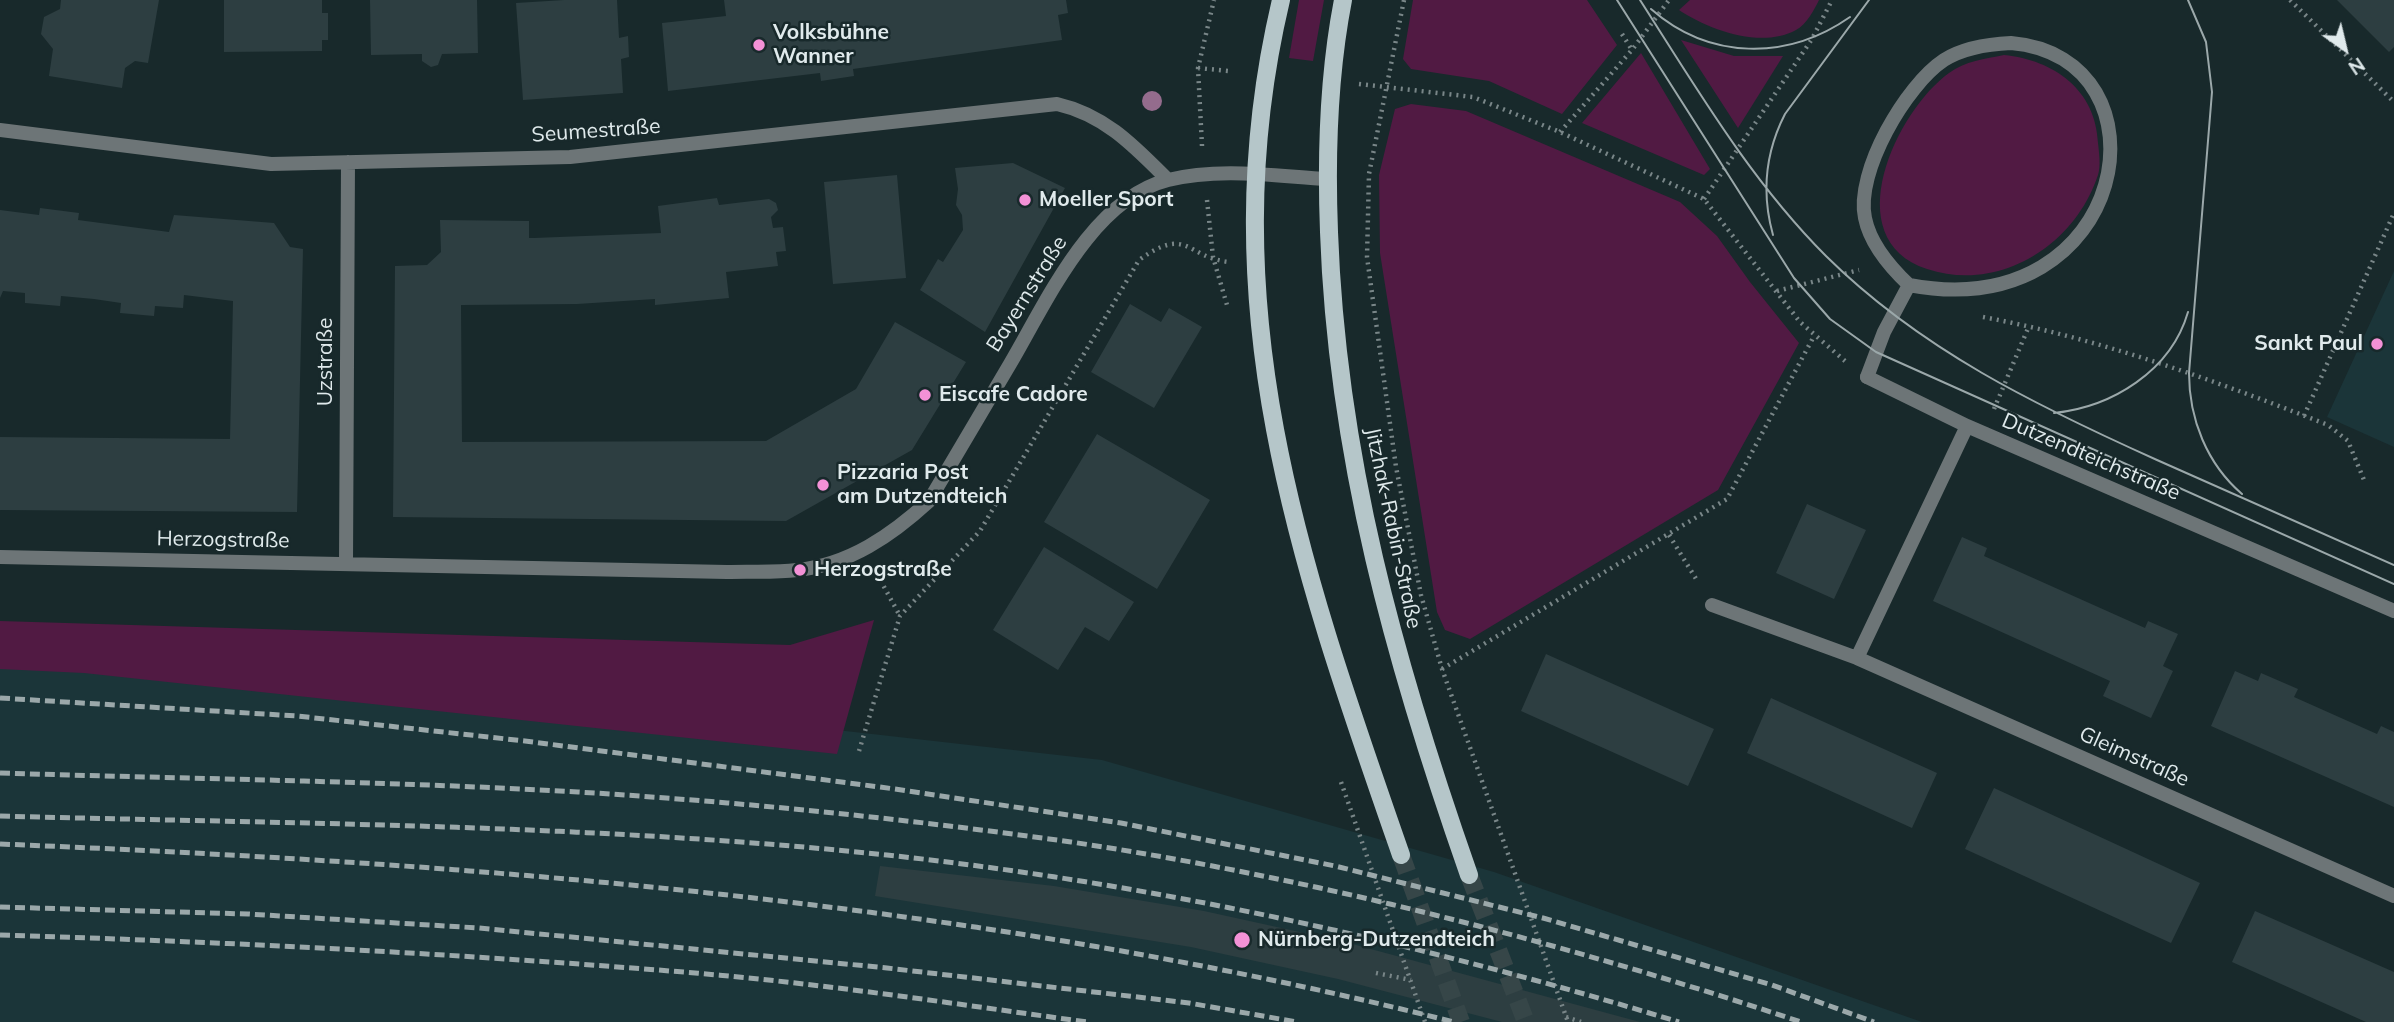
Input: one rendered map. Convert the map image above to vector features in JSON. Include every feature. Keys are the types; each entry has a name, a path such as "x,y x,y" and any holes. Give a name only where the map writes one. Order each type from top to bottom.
{"main road":[{"path":"1281,0 1268,59 1256,174 1256,291 1279,457 1313,595 1401,855"},
{"path":"1327,179 1331,81 1343,0"},
{"name":"Jitzhak-Rabin-Straße","path":"1327,179 1338,355 1364,524 1410,699 1469,875"}],"street":[{"path":"2011,43 2034,46 2058,56 2078,71 2093,90 2103,111 2111,141 2106,185 2085,230 2060,256 2012,282 1975,290 1906,290 1877,246 1864,215 1865,198 1877,154 1905,103 1936,66 1951,56 1971,49 2011,43"},
{"name":"Seumestraße","path":"0,130 271,164 570,157 1057,104 1098,118 1122,135 1168,180"},
{"name":"Uzstraße","path":"346,563 348,162"},
{"name":"Bayernstraße","path":"863,551 899,529 929,501 1069,265 1087,239 1112,212 1136,193 1168,180 1205,174 1327,179"},
{"path":"1867,377 1884,332 1906,290"},
{"name":"Dutzendteichstraße","path":"1867,377 1985,435 2394,611"},
{"path":"1857,658 1967,426"},
{"name":"Herzogstraße","path":"0,557 739,572 800,570 863,551"},
{"name":"Gleimstraße","path":"1712,605 1857,658 2394,895"}],"path":[{"path":"1203,155 1198,68 1214,0"},
{"path":"1404,0 1389,87 1369,174 1367,257 1396,467 1420,595 1442,669 1567,1020 1581,1022"},
{"path":"1704,200 1812,39 1832,0"},
{"path":"2290,0 2394,102"},
{"path":"1560,132 1632,50 1666,1"},
{"path":"1622,34 1632,50"},
{"path":"1198,68 1229,71"},
{"path":"1351,83 1473,97 1560,132 1704,200 1815,336 1867,377"},
{"path":"1207,194 1211,239"},
{"path":"2304,416 2394,213"},
{"path":"859,751 900,616 980,531 1139,260 1157,248 1179,242 1224,262"},
{"path":"1777,291 1867,268 1884,286 1906,290"},
{"path":"1972,315 2029,326 2158,363 2328,425 2348,441 2364,480"},
{"path":"1985,435 2029,326"},
{"path":"1442,669 1727,499 1815,336"},
{"path":"1669,535 1712,605"},
{"path":"863,551 900,616"},
{"path":"1360,842 1425,1022"},
{"path":"1376,973 1412,981"}],"shaded area":[{"path":"1299,0 1324,0 1313,61 1289,58"},
{"path":"1413,0 1587,0 1617,45 1562,114 1489,81 1411,69 1403,59"},
{"path":"1690,0 1819,0 1810,16 1796,30 1767,38 1736,35 1705,24 1679,10"},
{"path":"1681,40 1734,56 1783,56 1738,128"},
{"path":"1641,53 1710,169 1704,175 1582,123"},
{"path":"2004,55 2039,63 2069,81 2081,93 2095,124 2100,159 2098,175 2087,200 2072,223 2053,242 2031,257 2007,268 1981,274 1954,275 1927,269 1900,254 1885,231 1880,204 1884,174 1910,115 1929,91 1955,69 1982,59"},
{"path":"1411,104 1466,111 1680,202 1717,236 1799,343 1718,490 1470,639 1445,630 1437,612 1380,253 1379,175 1395,109"},
{"name":"Sankt Paul","path":"2394,271 2394,447 2327,417"},
{"path":"874,620 837,754 84,673 0,669 0,621 790,645"},
{"path":"0,644 120,649 1102,760 1494,872 1922,1022 0,1022"}],"building":[{"path":"61,0 159,0 148,63 135,61 125,68 122,88 49,76 53,49 41,34 44,17 60,9"},
{"path":"224,0 322,0 322,13 328,13 328,40 322,40 322,51 224,52"},
{"path":"370,0 477,0 478,53 442,54 438,65 431,67 422,61 422,54 371,55"},
{"path":"617,0 619,38 628,36 629,57 621,59 623,93 523,100 516,3"},
{"path":"724,0 1066,0 1068,13 1058,15 1062,40 853,69 854,76 821,81 820,73 668,91 662,23 726,16"},
{"path":"2337,0 2394,0 2394,47 2389,52"},
{"path":"1013,163 1065,188 985,332 920,290 938,259 943,262 963,230 962,215 956,205 958,189 955,168"},
{"path":"897,175 906,278 833,284 824,182"},
{"path":"717,198 719,205 769,199 776,203 778,210 771,217 773,228 783,227 786,251 776,252 778,266 726,272 729,298 655,305 655,299 577,304 461,305 462,442 766,441 856,389 895,322 966,362 912,450 786,521 393,517 395,266 427,265 441,252 440,220 529,221 529,238 661,233 658,206"},
{"path":"40,208 79,213 78,220 169,232 174,215 274,223 290,247 303,249 297,512 0,510 0,437 230,439 233,301 184,295 183,308 155,306 154,316 120,313 121,303 94,299 61,296 60,306 25,303 25,293 3,291 0,298 0,210 39,215"},
{"path":"1130,304 1161,322 1169,308 1202,327 1154,408 1091,372"},
{"path":"1097,434 1210,500 1157,589 1044,522"},
{"path":"1807,504 1866,530 1834,599 1776,573"},
{"path":"1962,537 1987,548 1984,556 2145,628 2148,621 2178,634 2163,666 2173,671 2151,718 2103,696 2110,681 1933,601"},
{"path":"1044,547 1134,602 1109,641 1085,627 1058,670 993,630"},
{"path":"1546,654 1714,729 1688,786 1521,711"},
{"path":"2235,671 2258,681 2261,673 2298,689 2294,697 2377,734 2381,726 2394,732 2394,807 2211,726"},
{"path":"1771,698 1937,773 1912,828 1747,753"},
{"path":"1994,788 2200,883 2171,943 1965,849"},
{"path":"880,866 1054,886 1204,911 1345,942 1640,1022 1502,1022 1338,979 1191,947 875,896"},
{"path":"2255,911 2394,972 2394,1022 2366,1022 2232,962"}],"tunnel":[{"path":"1401,855 1461,1022"},
{"path":"1469,875 1526,1022"}],"tram line":[{"path":"1617,0 1794,278 1830,319 1876,352 2394,584"},
{"path":"1640,0 1726,133 1773,197 1826,256 1901,320 1982,373 2068,419 2394,565"},
{"path":"1773,235 1766,188 1769,158 1778,129 1785,114 1869,0"},
{"path":"2188,0 2206,42 2212,92 2189,373 2190,390 2202,440 2219,469 2242,494"},
{"path":"1651,9 1674,26 1698,38 1723,46 1749,49 1800,41 1826,31 1850,17"},
{"path":"2054,413 2097,403 2136,382 2168,352 2180,333 2188,312"}],"railway":[{"path":"0,698 297,716 525,741 895,789 1121,823 1335,866 1543,918 1772,985 1874,1022"},
{"path":"0,773 578,792 825,812 1071,842 1256,875 1440,916 1622,966 1801,1022"},
{"path":"0,816 555,831 776,845 988,867 1188,900 1386,942 1582,993 1679,1022"},
{"path":"0,844 366,863 732,895 914,918 1095,946 1275,981 1454,1022"},
{"path":"0,907 248,914 479,928 887,968 1189,1003 1297,1022"},
{"path":"0,935 348,950 695,973 842,989 1087,1022"}],"place":[{"name":"Volksbühne Wanner","path":"759,45"},
{"name":"Moeller Sport","path":"1025,200"},
{"name":"Sankt Paul","path":"2377,344"},
{"name":"Eiscafe Cadore","path":"925,395"},
{"name":"Pizzaria Post am Dutzendteich","path":"823,485"},
{"name":"Herzogstraße","path":"800,570"},
{"name":"Nürnberg-Dutzendteich","path":"1242,940"}]}
